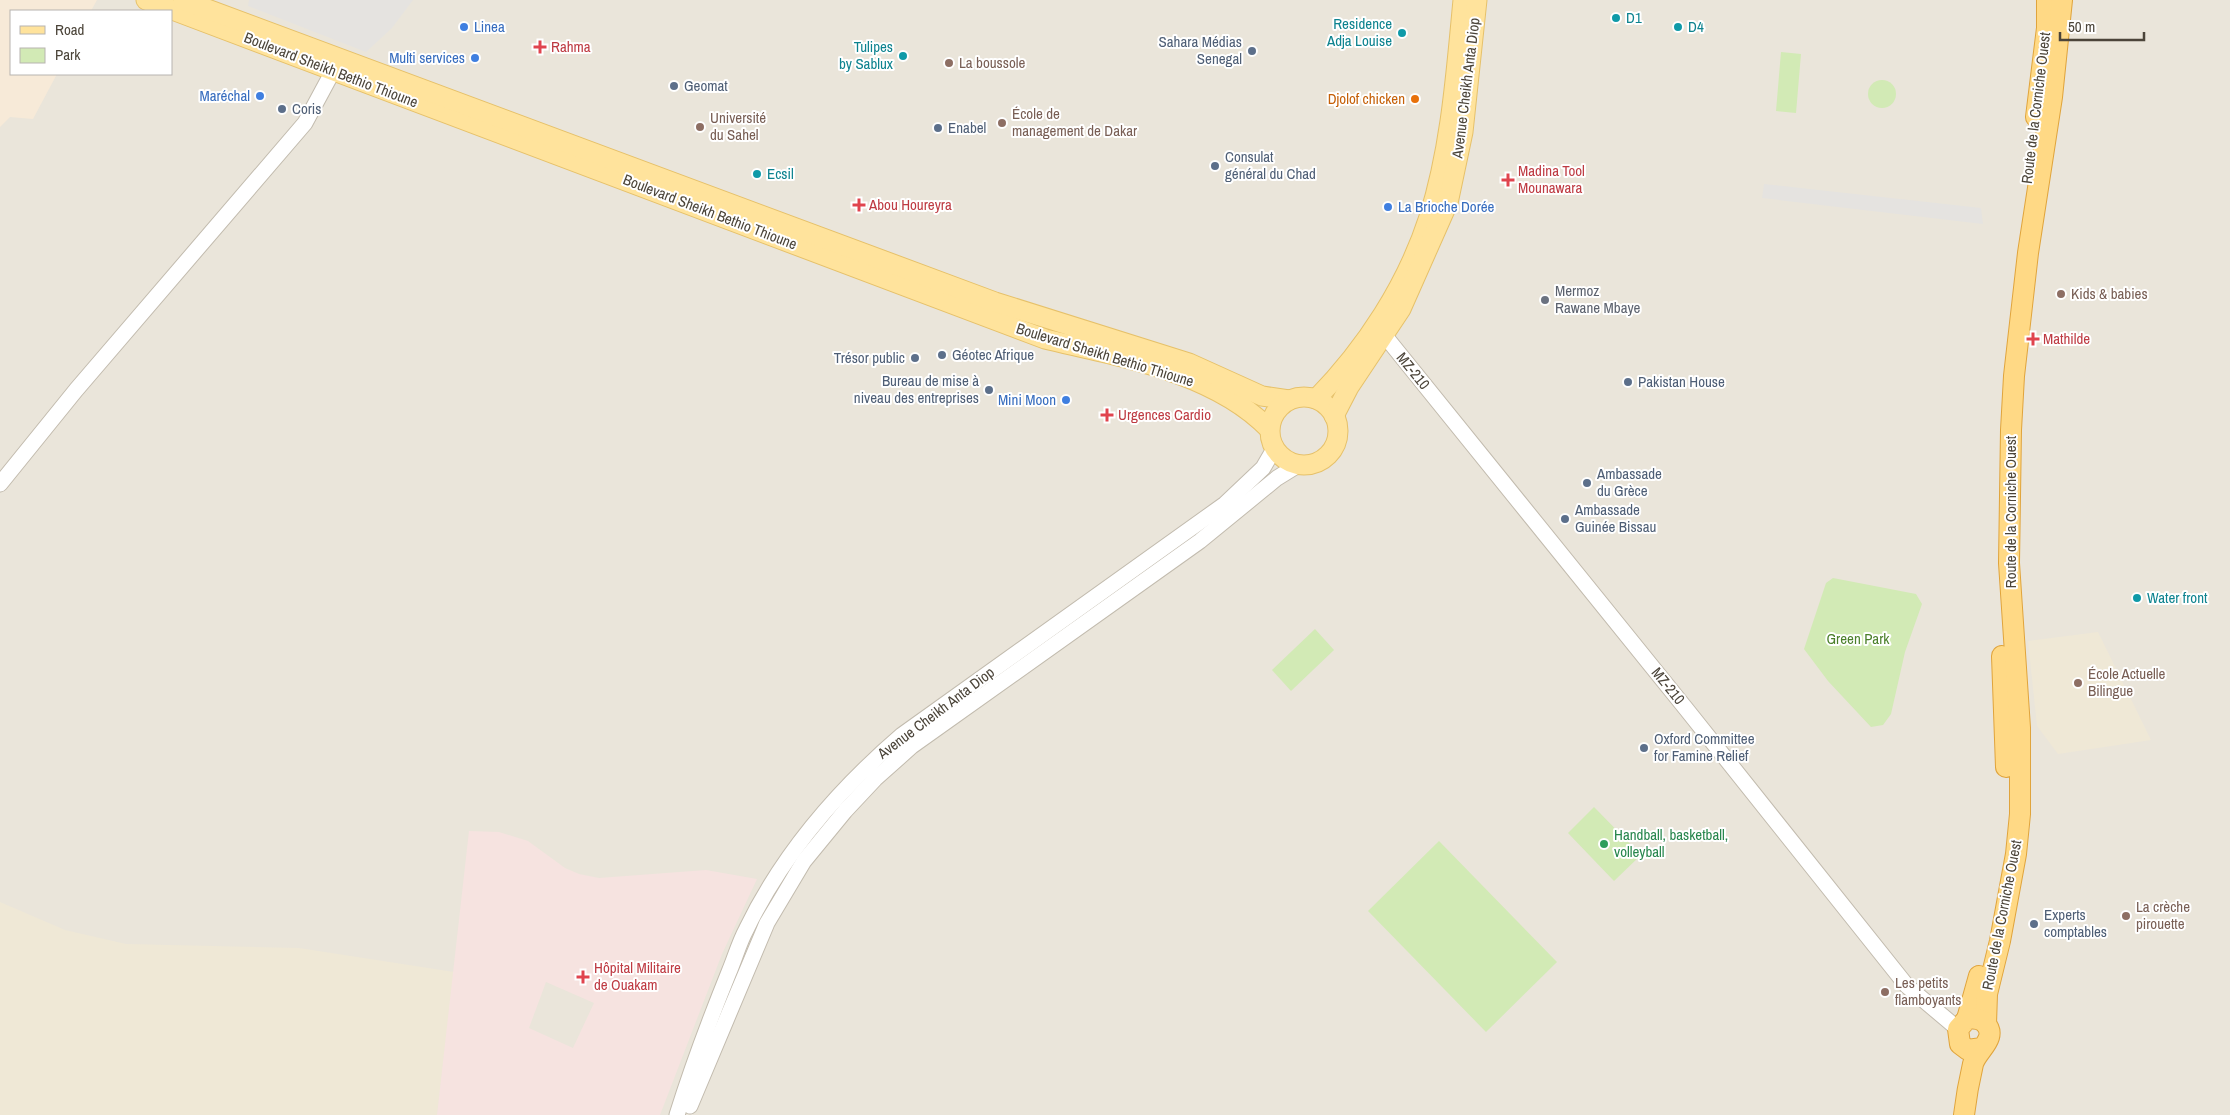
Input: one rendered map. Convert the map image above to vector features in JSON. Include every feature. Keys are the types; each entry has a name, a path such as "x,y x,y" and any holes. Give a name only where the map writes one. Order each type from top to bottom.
{"highway":[{"name":"Route de la Corniche Ouest","path":"1951,1115 1976,991 1998,899 2008,814 1998,574 2002,382 2018,239 2035,129 2047,28 2048,0"},
{"name":"Route de la Corniche Ouest","path":"1968,1029 1987,994 2000,941 2013,873 2020,814 2020,728 2009,563 2011,430 2014,376 2028,253 2055,79 2062,0"},
{"path":"1964,1115 1973,1064 1989,1040 1990,1034 1968,1029"}],"main road":[{"name":"Boulevard Sheikh Bethio Thioune","path":"146,0 1045,340 1132,360 1170,372 1216,391 1244,406 1269,429"},
{"name":"Boulevard Sheikh Bethio Thioune","path":"184,0 995,302 1189,363 1262,396 1289,400"},
{"name":"Avenue Cheikh Anta Diop","path":"1316,399 1350,362 1375,329 1421,237 1435,195 1447,143 1463,0"},
{"name":"Avenue Cheikh Anta Diop","path":"1334,416 1349,387 1385,336 1408,296 1448,203 1463,132 1477,0"},
{"path":"1307,397 1316,399 1330,409 1338,426 1338,437 1328,456 1314,464 1298,465 1281,457 1274,449 1269,429 1275,412 1289,400 1307,397"}],"street":[{"path":"0,484 76,390 305,123 333,71"},
{"name":"MZ-210","path":"1385,336 1907,986 1968,1029"},
{"name":"Avenue Cheikh Anta Diop","path":"676,1115 744,932 779,871 800,840 834,799 864,767 902,735 1225,504 1263,468 1274,449"},
{"name":"Avenue Cheikh Anta Diop","path":"687,1115 767,923 810,853 875,779 912,746 1200,541 1277,478 1298,465"}],"shaded area":[{"path":"0,0 2230,0 2230,1115 0,1115"},
{"path":"0,0 97,0 92,10 10,10 10,75 56,75 33,119 10,117 0,127"},
{"path":"249,0 413,0 392,28 366,52 248,6"},
{"path":"1764,184 1981,208 1983,224 1762,198"},
{"name":"École Actuelle Bilingue","path":"2098,632 2151,740 2058,754 2037,726 2028,641"},
{"name":"Hôpital Militaire de Ouakam","path":"469,831 499,832 528,841 565,868 579,874 599,878 706,870 757,879 722,954 660,1115 437,1115","holes":["546,982 594,1003 573,1048 529,1028"]},
{"path":"0,902 65,930 126,944 299,948 454,972 437,1115 0,1115"}],"green space":[{"path":"1781,52 1801,54 1796,113 1776,111"},
{"path":"1882,80 1892,84 1896,94 1892,104 1882,108 1872,104 1868,94 1872,84"},
{"name":"Green Park","path":"1833,578 1916,594 1922,604 1905,652 1891,714 1883,725 1871,727 1828,681 1804,649 1826,583"},
{"path":"1315,629 1334,650 1291,691 1272,670"},
{"name":"Handball, basketball, volleyball","path":"1594,807 1641,855 1614,881 1568,833"},
{"path":"1439,841 1557,962 1486,1032 1368,911"}],"place":[{"name":"D1","path":"1616,18"},
{"name":"Linea","path":"464,27"},
{"name":"D4","path":"1678,27"},
{"name":"Residence Adja Louise","path":"1402,33"},
{"name":"Rahma","path":"540,47"},
{"name":"Sahara Médias Senegal","path":"1252,51"},
{"name":"Tulipes by Sablux","path":"903,56"},
{"name":"Multi services","path":"475,58"},
{"name":"La boussole","path":"949,63"},
{"name":"Geomat","path":"674,86"},
{"name":"Maréchal","path":"260,96"},
{"name":"Djolof chicken","path":"1415,99"},
{"name":"Coris","path":"282,109"},
{"name":"École de management de Dakar","path":"1002,123"},
{"name":"Université du Sahel","path":"700,127"},
{"name":"Enabel","path":"938,128"},
{"name":"Consulat général du Chad","path":"1215,166"},
{"name":"Ecsil","path":"757,174"},
{"name":"Madina Tool Mounawara","path":"1508,180"},
{"name":"Abou Houreyra","path":"859,205"},
{"name":"La Brioche Dorée","path":"1388,207"},
{"name":"Kids & babies","path":"2061,294"},
{"name":"Mermoz Rawane Mbaye","path":"1545,300"},
{"name":"Mathilde","path":"2033,339"},
{"name":"Géotec Afrique","path":"942,355"},
{"name":"Trésor public","path":"915,358"},
{"name":"Pakistan House","path":"1628,382"},
{"name":"Bureau de mise à niveau des entreprises","path":"989,390"},
{"name":"Mini Moon","path":"1066,400"},
{"name":"Urgences Cardio","path":"1107,415"},
{"name":"Ambassade du Grèce","path":"1587,483"},
{"name":"Ambassade Guinée Bissau","path":"1565,519"},
{"name":"Water front","path":"2137,598"},
{"name":"École Actuelle Bilingue","path":"2078,683"},
{"name":"Oxford Committee for Famine Relief","path":"1644,748"},
{"name":"Handball, basketball, volleyball","path":"1604,844"},
{"name":"La crèche pirouette","path":"2126,916"},
{"name":"Experts comptables","path":"2034,924"},
{"name":"Hôpital Militaire de Ouakam","path":"583,977"},
{"name":"Les petits flamboyants","path":"1885,992"}]}
